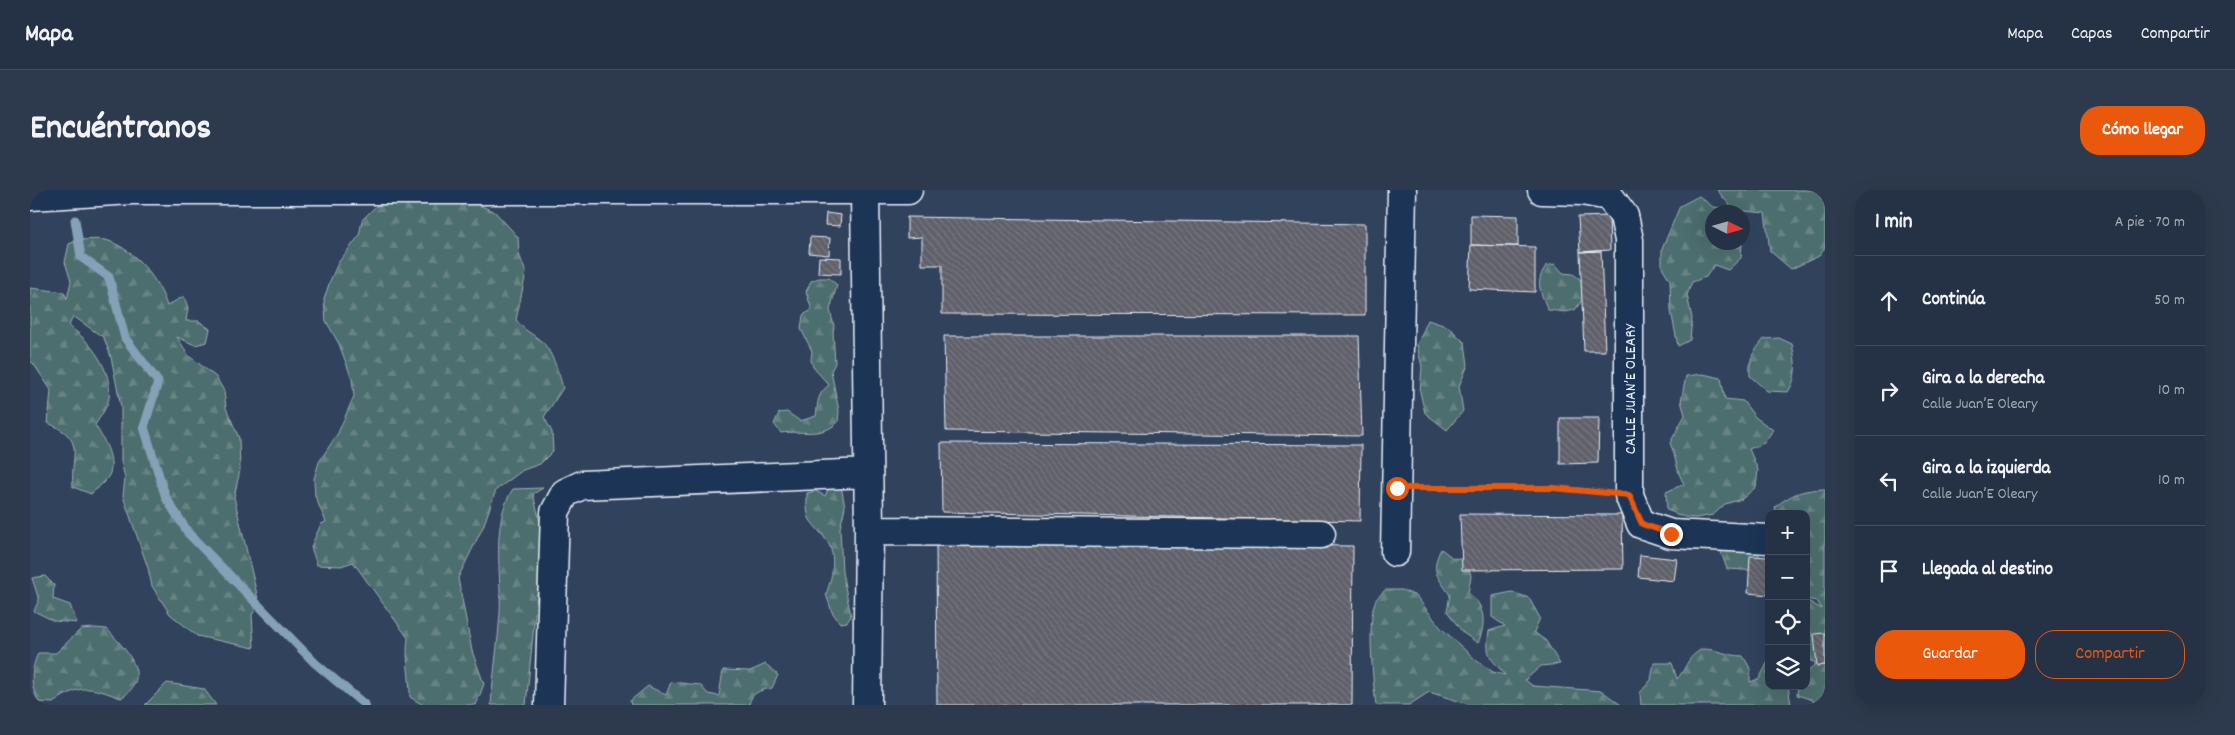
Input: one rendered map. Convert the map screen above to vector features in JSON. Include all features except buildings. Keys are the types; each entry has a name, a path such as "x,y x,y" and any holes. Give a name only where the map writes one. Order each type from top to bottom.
{"street":[{"path":"30,196 142,190 908,190"},
{"path":"865,190 869,531 866,705"},
{"path":"1395,552 1402,190"},
{"name":"CALLE JUAN’E OLEARY","path":"1542,190 1582,191 1609,196 1624,216 1629,240 1629,495 1642,524 1671,534 1765,539"},
{"path":"548,705 555,512 565,493 582,485 868,473"},
{"path":"869,531 1321,534"}],"path":[{"path":"1397,488 1553,488 1629,495"}],"green space":[{"path":"1717,190 1825,190 1825,248 1819,256 1791,269 1770,251 1765,213 1750,212 1750,205 1730,205"},
{"path":"1699,196 1710,205 1705,205 1705,250 1742,250 1741,258 1728,270 1714,265 1706,277 1692,282 1687,295 1692,318 1690,340 1678,346 1671,311 1670,280 1662,267 1662,249 1680,206"},
{"path":"463,198 495,212 518,237 519,254 526,273 516,320 525,330 545,345 552,356 563,388 544,417 552,432 553,451 540,464 523,470 496,490 483,527 458,578 472,651 484,684 476,705 423,705 410,697 407,653 408,638 353,562 341,566 317,565 311,547 321,524 326,522 315,496 314,479 319,462 338,433 354,396 352,379 339,344 326,321 324,299 338,263 359,236 362,220 376,206 410,200"},
{"path":"78,240 105,240 128,252 137,259 152,277 167,306 184,296 188,308 186,321 199,321 210,329 207,342 195,345 177,337 189,356 216,377 224,391 226,408 239,438 240,470 234,497 259,603 252,615 254,648 197,636 170,614 152,586 148,568 123,496 125,478 121,461 121,407 111,357 104,338 73,316 69,326 92,348 104,367 107,377 109,398 105,409 95,425 110,454 111,467 107,478 91,494 73,487 74,449 72,442 68,435 48,423 51,390 30,361 30,288 64,292 67,299 71,281 65,262 69,244"},
{"path":"1555,264 1563,273 1573,274 1581,280 1582,300 1575,310 1565,312 1548,310 1540,288 1540,278 1546,266"},
{"path":"819,278 829,278 837,285 830,310 834,326 835,363 831,371 839,411 838,422 832,427 818,432 781,433 774,424 779,413 787,412 800,421 816,416 820,395 829,385 813,367 811,360 812,351 801,329 803,315 812,310 806,292 811,281"},
{"path":"1428,320 1449,327 1465,343 1468,365 1459,386 1463,411 1447,430 1425,413 1420,392 1422,367 1417,345"},
{"path":"1779,338 1792,344 1795,375 1788,392 1767,391 1750,376 1752,356 1757,348 1764,339"},
{"path":"1703,374 1721,378 1725,399 1743,401 1755,417 1773,430 1764,443 1749,449 1758,470 1756,487 1742,499 1725,504 1713,515 1696,518 1684,517 1667,510 1666,492 1684,484 1670,443 1685,415 1681,401 1686,376"},
{"path":"833,485 841,486 845,507 840,528 842,572 851,616 847,622 840,623 832,612 826,594 833,568 832,554 827,541 810,520 807,507 807,493 816,491 825,496 828,489"},
{"path":"543,488 533,494 543,534 526,705 491,705 500,613 499,533 502,517 506,502 513,489"},
{"path":"1825,489 1825,705 1814,705 1813,700 1797,695 1798,690 1810,690 1810,670 1816,663 1810,661 1810,602 1822,609 1817,601 1810,600 1810,510 1776,510 1775,507 1787,498 1810,490"},
{"path":"1748,544 1760,556 1759,571 1727,569 1720,549"},
{"path":"1441,549 1453,558 1467,560 1471,576 1468,593 1478,603 1483,616 1481,636 1478,643 1463,633 1447,611 1450,595 1436,573 1436,563"},
{"path":"45,576 54,585 53,599 70,605 77,623 54,621 34,611 39,600 32,578"},
{"path":"1385,590 1402,590 1416,596 1441,628 1477,661 1493,672 1505,675 1490,657 1488,647 1489,631 1505,626 1492,617 1492,596 1512,592 1529,598 1540,618 1534,632 1546,641 1560,664 1541,666 1525,680 1533,686 1602,691 1621,705 1471,705 1429,692 1409,705 1376,705 1371,653 1371,624 1376,600"},
{"path":"81,629 107,629 134,664 136,672 135,681 131,690 121,698 101,691 86,689 71,692 53,703 39,702 32,679 38,653 56,653"},
{"path":"1702,649 1743,656 1750,668 1750,682 1759,679 1765,668 1765,690 1789,690 1791,705 1641,705 1640,693 1651,680 1654,663 1672,663 1677,679 1690,659"},
{"path":"766,664 778,675 772,688 754,694 749,705 631,705 630,701 648,686 666,695 671,682 700,685 708,694 719,696 723,670 750,671"},
{"path":"167,683 204,689 216,705 145,705"}],"waterway":[{"path":"75,220 81,257 109,277 125,338 158,382 144,427 166,498 189,534 315,663 365,705"}],"route":[{"path":"1397,488 1553,488 1629,495 1642,524 1671,534"}]}
